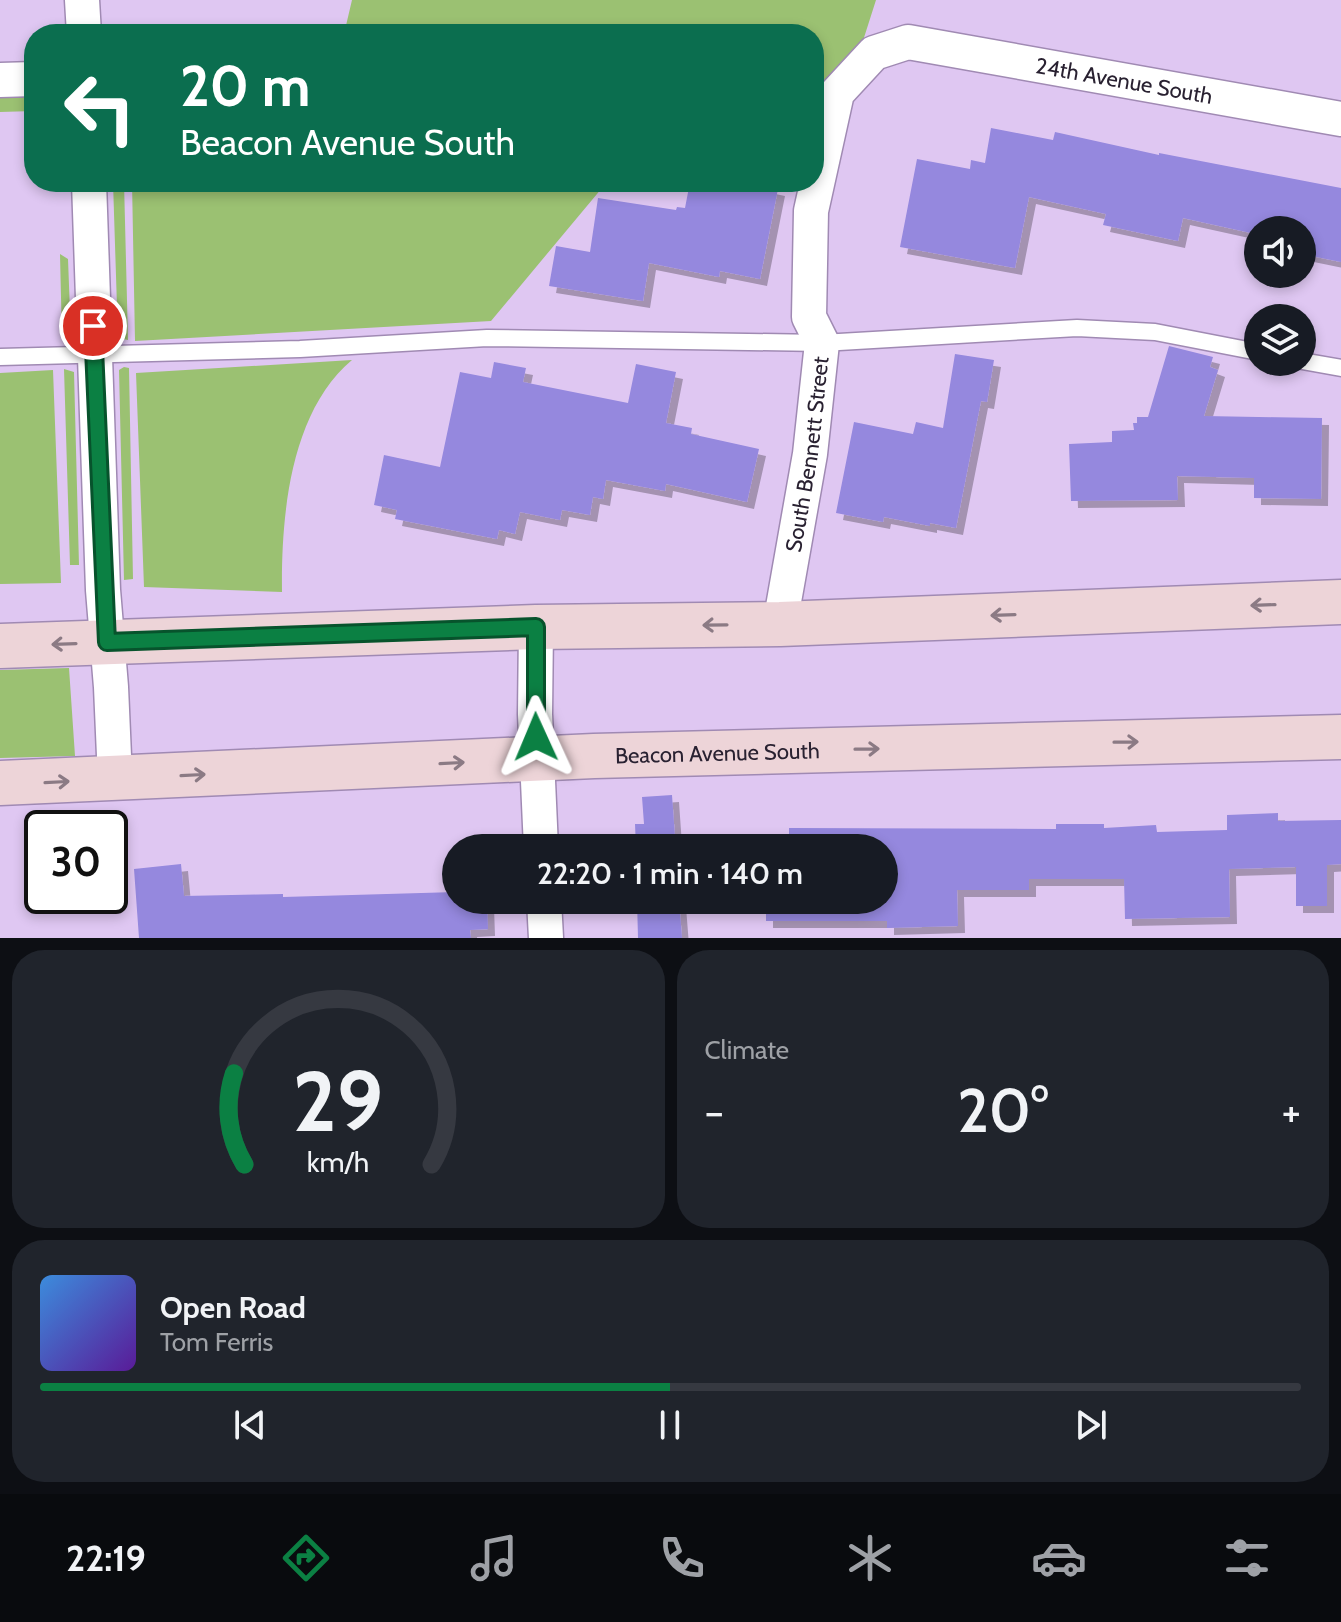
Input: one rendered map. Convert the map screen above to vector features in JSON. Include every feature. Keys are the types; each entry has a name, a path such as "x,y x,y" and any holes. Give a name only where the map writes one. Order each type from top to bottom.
{"main road":[{"path":"0,646 536,627 780,624 1341,602"},
{"name":"Beacon Avenue South","path":"0,783 537,759 1341,737"}],"street":[{"path":"82,0 83,24"},
{"name":"24th Avenue South","path":"908,42 1341,119"},
{"name":"South Bennett Street","path":"824,152 837,93 874,53 908,42"},
{"path":"0,80 24,79"},
{"path":"89,192 115,779"},
{"name":"South Bennett Street","path":"780,624 810,454 822,343 809,317 811,211 815,192"},
{"path":"536,627 540,834"},
{"path":"545,914 546,938"}],"lane":[{"path":"0,357 300,349 487,338 822,343 1077,328 1155,332 1244,349"},
{"path":"1316,364 1341,368"}],"green space":[{"path":"352,0 876,0 861,47 824,99 824,24 346,24"},
{"path":"24,93 24,111 0,112 0,94"},
{"path":"113,192 124,192 128,340 118,338"},
{"path":"132,192 599,192 491,321 135,341"},
{"path":"60,254 68,259 71,339 62,340"},
{"path":"352,360 331,382 302,436 287,499 282,592 144,587 136,373"},
{"path":"129,368 133,579 124,580 119,370"},
{"path":"64,369 74,372 79,565 70,565"},
{"path":"53,370 61,583 0,584 0,373"},
{"path":"69,668 75,756 0,758 0,670"}],"building":[{"path":"991,128 1053,140 1055,132 1159,155 1341,188 1341,262 1316,257 1316,216 1244,216 1244,231 1183,218 1178,241 1103,225 1106,214 1029,197 1015,268 900,247 917,159 970,169 971,160 985,163"},
{"path":"688,192 777,192 760,279 720,271 719,277 649,263 643,301 549,286 556,246 590,252 598,198 676,210 677,207 685,208"},
{"path":"1169,346 1213,357 1210,367 1218,370 1204,416 1322,418 1321,499 1254,498 1254,478 1177,476 1178,500 1071,501 1069,444 1112,442 1112,431 1134,430 1133,423 1137,423 1137,417 1148,417"},
{"path":"955,354 994,360 987,402 981,401 956,528 884,517 883,522 836,513 854,422 913,434 916,422 943,428"},
{"path":"494,362 526,368 523,382 628,403 636,364 676,372 666,423 692,428 691,434 759,449 747,502 666,484 665,491 606,480 603,499 593,497 590,515 562,510 560,520 520,512 515,534 499,530 497,539 395,519 397,510 374,505 384,455 440,467 460,372 491,378"},
{"path":"672,795 675,834 635,834 635,824 644,824 642,797"},
{"path":"1278,813 1278,821 1341,820 1341,864 1327,865 1327,906 1296,906 1296,867 1229,869 1230,917 1125,919 1124,879 1029,879 1029,890 957,890 958,926 887,928 887,921 766,921 766,914 898,914 898,834 789,834 789,828 1056,829 1056,824 1104,824 1104,828 1156,825 1157,832 1227,830 1227,815"},
{"path":"181,864 184,896 442,892 442,914 487,914 488,929 470,930 471,938 139,938 134,869"},
{"path":"637,914 680,914 682,938 638,938"}],"route":[{"path":"93,326 107,642 536,627 536,737"}]}
